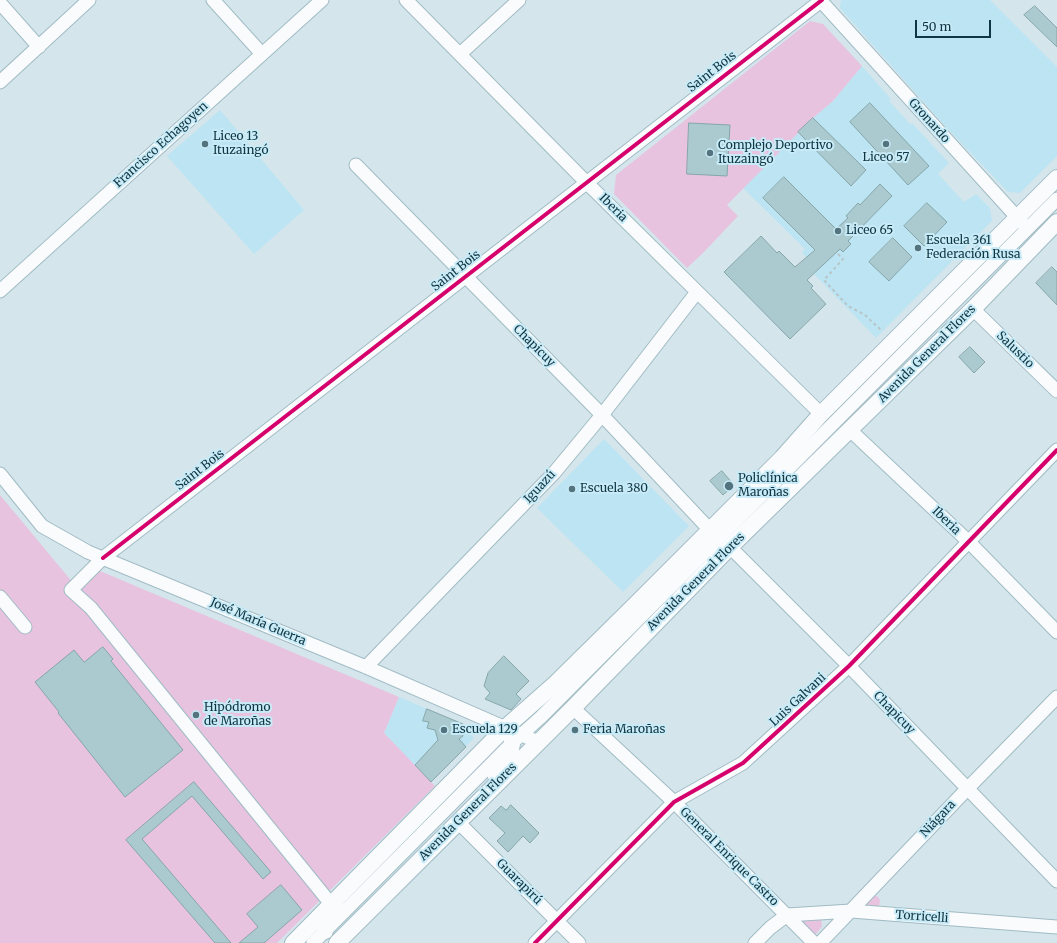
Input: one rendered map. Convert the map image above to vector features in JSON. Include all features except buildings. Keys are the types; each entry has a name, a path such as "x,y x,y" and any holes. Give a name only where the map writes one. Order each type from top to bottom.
{"main road":[{"name":"Avenida General Flores","path":"333,936 331,904 505,728 556,683 782,458 821,414 1022,223 1057,178"},
{"name":"Avenida General Flores","path":"293,943 333,936 458,822 573,708 730,547 973,308 1057,222"},
{"path":"458,822 467,803 501,767 516,739 511,737 505,728"},
{"path":"333,936 326,923 329,916 362,883 370,865"}],"street":[{"path":"0,82 89,0"},
{"path":"213,0 262,54"},
{"name":"Francisco Echagoyen","path":"0,291 322,0"},
{"name":"Iberia","path":"406,0 586,182 821,414"},
{"path":"460,54 519,0"},
{"name":"Saint Bois","path":"331,904 91,608 71,590 103,558 821,0"},
{"name":"Gronardo","path":"821,0 1022,223 1040,240"},
{"path":"0,3 39,47"},
{"name":"Chapicuy","path":"356,165 602,415 710,530"},
{"name":"Avenida General Flores","path":"313,943 333,936 422,834 516,739 541,717 1022,223 1057,198"},
{"name":"Iguazú","path":"366,667 554,474 602,415 697,292"},
{"name":"Salustio","path":"973,308 1057,391"},
{"name":"Iberia","path":"850,430 969,542 1057,632"},
{"name":"Luis Galvani","path":"535,943 674,802 743,763 849,666 1057,450"},
{"name":"José María Guerra","path":"0,474 42,526 88,552 366,667 505,728"},
{"name":"Chapicuy","path":"730,547 849,666 1057,880"},
{"path":"0,597 25,627"},
{"name":"Niágara","path":"820,943 1057,697"},
{"name":"General Enrique Castro","path":"573,708 674,802 814,943"},
{"path":"516,739 538,742"},
{"name":"Guarapirú","path":"458,822 578,943"},
{"name":"Avenida General Flores","path":"370,865 388,857 407,840 422,834"},
{"name":"Torricelli","path":"787,915 851,911 1057,927"},
{"path":"755,943 770,928 787,915"}],"path":[{"path":"838,254 843,259 824,280 848,306 865,315 882,331"}],"shaded area":[{"path":"841,0 990,0 1057,67 1057,156 1020,193 1008,192 946,127 840,8"},
{"name":"Complejo Deportivo Ituzaingó","path":"810,21 823,24 862,66 833,101 813,118 727,205 738,216 687,268 614,194 616,175"},
{"path":"862,66 891,99 889,101 910,124 912,123 949,163 938,174 964,202 976,194 990,208 992,221 876,338 814,274 818,269 802,253 805,249 743,188 813,118 833,101"},
{"path":"220,110 304,210 254,254 167,156"},
{"path":"604,439 689,526 623,592 537,508"},
{"name":"Hipódromo de Maroñas","path":"0,495 79,590 100,571 399,697 384,733 435,786 277,943 0,943"},
{"path":"399,697 463,724 462,727 474,738 431,782 384,733"},
{"path":"874,895 880,900 879,907 866,906 865,903"},
{"path":"804,918 821,919 822,926 817,933 814,934 802,924"}],"cycle path":[{"path":"103,558 822,0"},
{"path":"535,943 674,802 743,763 849,666 1057,450"}],"place":[{"name":"Liceo 13 Ituzaingó","path":"205,144"},
{"name":"Liceo 57","path":"886,144"},
{"name":"Complejo Deportivo Ituzaingó","path":"710,153"},
{"name":"Liceo 65","path":"838,231"},
{"name":"Escuela 361 Federación Rusa","path":"918,248"},
{"name":"Policlínica Maroñas","path":"729,486"},
{"name":"Escuela 380","path":"572,489"},
{"name":"Hipódromo de Maroñas","path":"196,715"},
{"name":"Escuela 129","path":"444,730"},
{"name":"Feria Maroñas","path":"575,730"}]}
